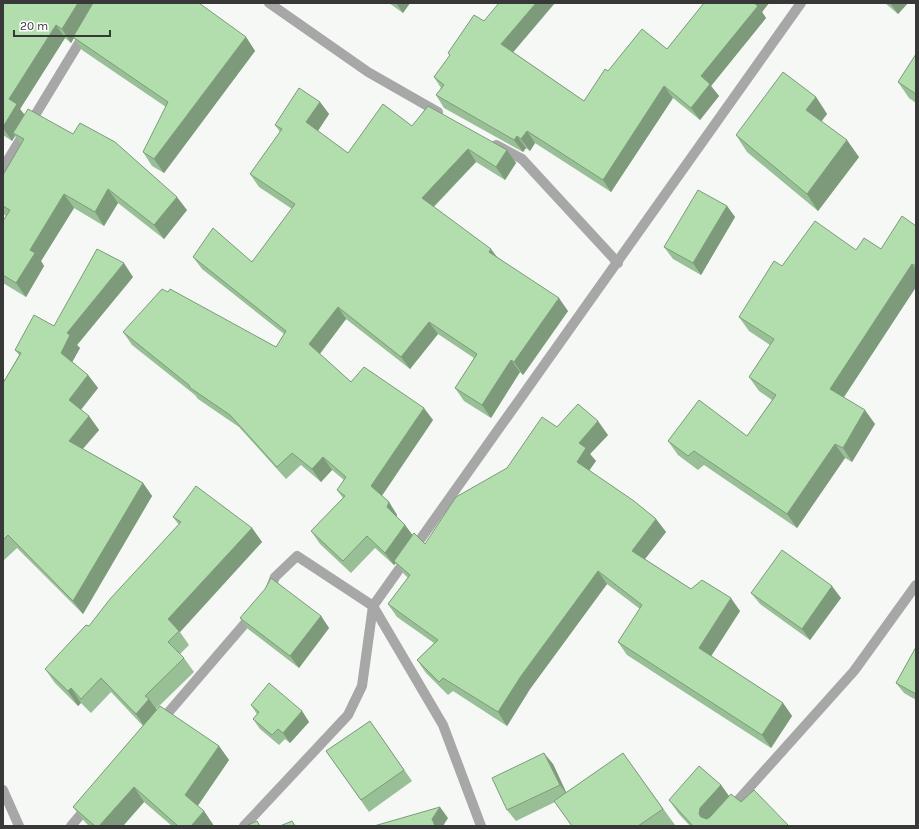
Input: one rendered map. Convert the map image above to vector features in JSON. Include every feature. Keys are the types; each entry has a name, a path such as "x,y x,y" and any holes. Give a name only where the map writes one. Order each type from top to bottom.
{"street":[{"path":"269,3 368,72 448,117"},
{"path":"244,826 348,715 362,686 373,606 618,263 801,3"},
{"path":"3,168 91,23"},
{"path":"488,140 522,159 618,263"},
{"path":"154,729 268,596 275,577 297,556 373,606 443,725 481,826"},
{"path":"715,826 854,671 916,585"},
{"path":"3,790 19,826"},
{"path":"71,826 97,796"}],"building":[{"path":"3,3 78,3 62,29 56,25 9,99 17,104 3,127"},
{"path":"93,3 199,3 246,37 154,159 143,152 168,102 73,37"},
{"path":"499,3 536,3 501,44 584,101 605,69 608,71 642,29 667,49 704,3 754,3 758,6 701,76 710,84 691,108 664,86 603,180 527,131 521,139 517,136 514,140 436,95 444,85 434,77 450,55 448,53 474,15 484,21"},
{"path":"916,54 916,94 898,82"},
{"path":"783,72 816,97 806,110 847,140 807,194 736,135"},
{"path":"299,88 320,102 306,122 348,153 383,104 412,126 428,106 507,150 496,167 468,149 422,198 491,249 489,252 559,298 514,362 511,360 482,405 455,388 477,354 429,322 401,357 338,307 309,344 351,382 364,367 424,408 371,486 389,502 387,507 405,525 385,553 367,536 343,561 311,531 345,496 337,490 346,477 323,457 312,469 292,453 277,467 230,415 189,387 190,386 123,332 162,289 168,292 170,289 276,347 286,331 193,257 213,228 252,262 295,204 250,174 282,129 275,125"},
{"path":"28,109 73,134 80,123 115,142 177,197 154,225 108,189 95,212 64,194 30,250 35,253 16,283 3,275 3,221 10,210 3,206 3,175 24,139 13,133"},
{"path":"698,190 727,206 693,263 664,247"},
{"path":"902,216 916,226 916,266 912,264 830,389 865,410 843,448 835,444 787,514 694,451 688,456 668,441 699,400 747,436 776,395 749,377 774,339 739,317 774,261 782,266 815,221 856,250 864,238 881,249"},
{"path":"97,249 124,263 67,333 70,335 61,353 88,375 69,400 89,416 69,441 143,483 73,601 8,535 3,540 3,383 21,353 15,350 34,315 54,326"},
{"path":"578,404 598,421 579,443 586,448 577,462 634,501 656,519 632,551 691,589 702,580 731,598 699,648 783,703 762,735 618,642 642,605 598,571 521,676 498,712 443,678 439,682 417,660 438,640 388,604 410,575 394,561 414,533 425,544 456,497 507,468 542,417 557,427"},
{"path":"196,486 252,528 168,619 179,631 168,642 184,658 145,696 149,699 136,714 101,678 81,699 71,688 68,691 45,669 86,625 89,626 110,599 181,522 173,517"},
{"path":"782,550 832,586 802,629 751,593"},
{"path":"271,578 321,616 290,656 240,618 265,589"},
{"path":"916,647 916,694 896,683"},
{"path":"269,683 302,711 283,733 278,729 272,735 253,719 259,712 251,705"},
{"path":"160,706 219,746 185,795 204,811 191,826 178,826 134,787 99,826 95,826 73,807"},
{"path":"370,721 404,770 361,800 326,751"},
{"path":"544,753 560,785 507,810 492,778"},
{"path":"623,753 663,809 638,826 572,826 554,801"},
{"path":"699,766 721,785 700,808 699,814 701,817 707,819 710,817 731,794 741,802 754,790 789,826 693,826 669,800"},
{"path":"440,807 432,819 435,826 374,826"},
{"path":"257,821 260,826 246,826"},
{"path":"292,821 295,826 280,826"}]}
